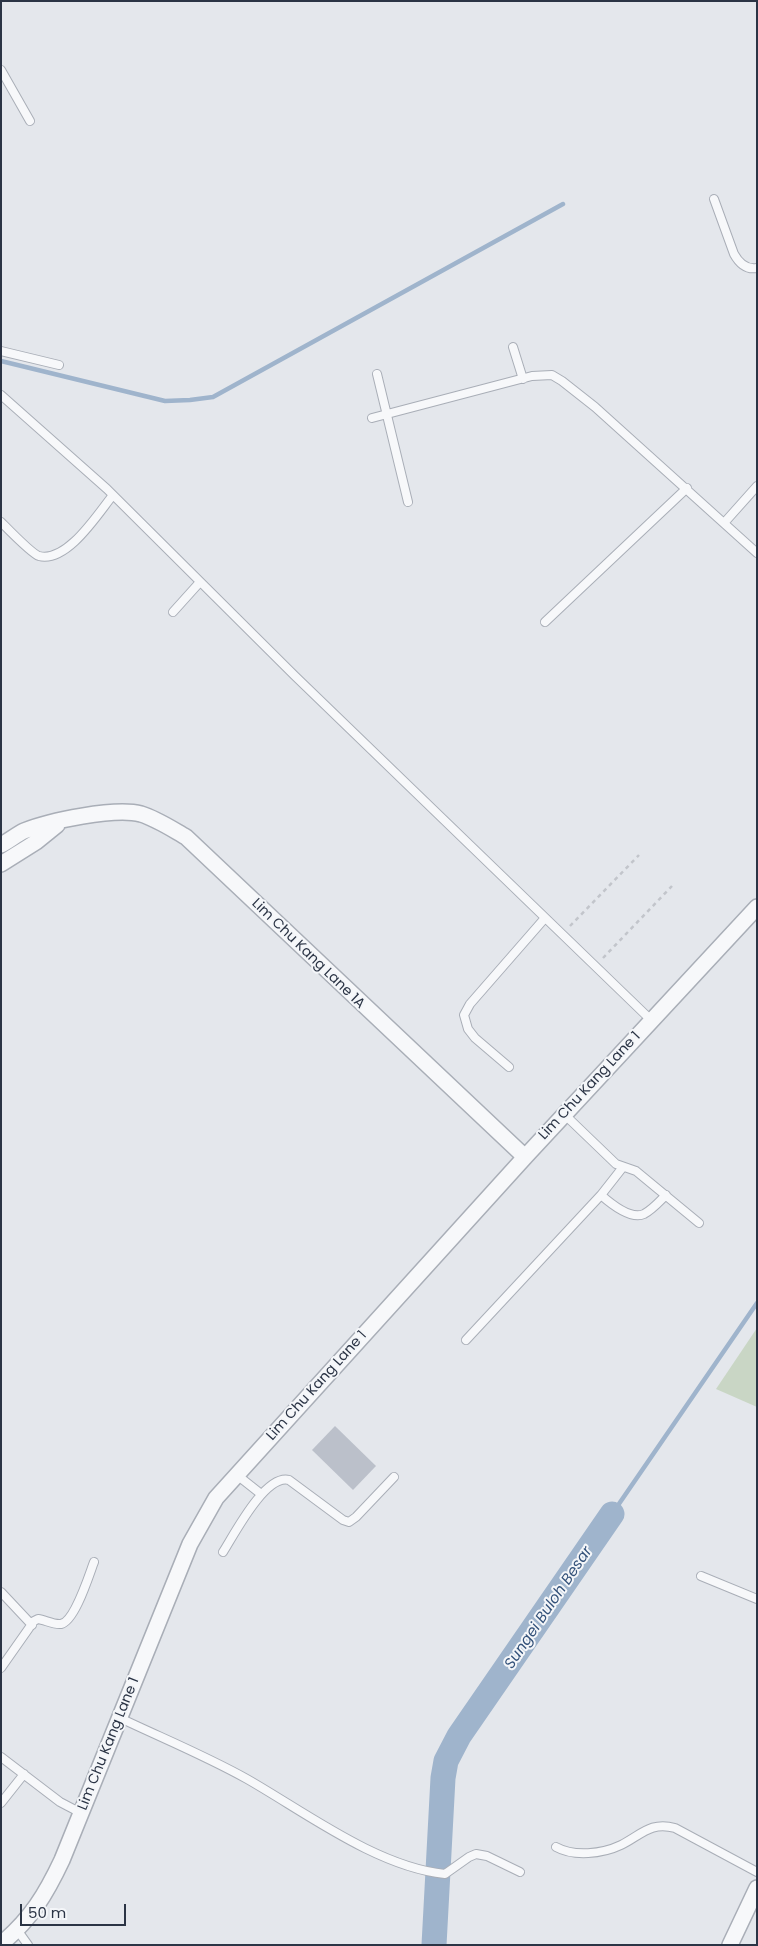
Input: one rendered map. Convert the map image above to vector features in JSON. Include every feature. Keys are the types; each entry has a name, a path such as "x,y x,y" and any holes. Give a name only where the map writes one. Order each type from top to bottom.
{"street":[{"name":"Lim Chu Kang Lane 1A","path":"1,845 24,832 64,820 94,814 140,814 160,822 186,837 525,1157"},
{"name":"Lim Chu Kang Lane 1A","path":"1,864 36,842 64,820"},
{"name":"Lim Chu Kang Lane 1","path":"1,1944 18,1931 44,1896 62,1860 190,1544 216,1498 564,1114 757,906"},
{"path":"730,1945 757,1888"}],"lane":[{"path":"1,70 30,121"},
{"path":"714,199 734,254 744,266 751,269 757,268"},
{"path":"513,347 523,379"},
{"path":"1,351 58,365"},
{"path":"378,374 408,502"},
{"path":"372,418 523,379 552,375 562,380 595,407 757,553"},
{"path":"1,395 113,495 200,582 651,1020"},
{"path":"724,522 757,486"},
{"path":"545,622 686,488"},
{"path":"1,522 37,556 51,557 72,546 113,495"},
{"path":"173,612 200,582"},
{"path":"509,1067 475,1038 468,1029 464,1015 470,1004 545,918"},
{"path":"564,1114 616,1164 636,1171 699,1224"},
{"path":"466,1340 601,1195 623,1167"},
{"path":"601,1195 610,1203 635,1215 645,1213 666,1195"},
{"path":"238,1474 261,1494"},
{"path":"223,1552 261,1494 273,1484 285,1479 289,1480 343,1520 349,1522 394,1477"},
{"path":"1,1668 38,1619 59,1624 65,1622 74,1611 94,1562"},
{"path":"700,1576 757,1599"},
{"path":"1,1592 32,1625"},
{"path":"120,1718 246,1778 336,1833 387,1858 433,1873 445,1874 476,1854 487,1856 520,1872"},
{"path":"1,1757 60,1802 81,1813"},
{"path":"1,1804 24,1774"},
{"path":"556,1847 562,1851 578,1854 610,1850 640,1833 661,1825 675,1828 757,1872"},
{"path":"18,1931 28,1945"}],"path":[{"path":"562,935 639,855"},
{"path":"595,967 672,886"}],"green space":[{"path":"757,1328 757,1407 716,1389"}],"building":[{"path":"335,1426 376,1466 353,1490 312,1450"}],"waterway":[{"path":"1,361 165,401 213,397 563,204"},
{"name":"Sungei Buloh Besar","path":"612,1514 757,1303"},
{"name":"Sungei Buloh Besar","path":"434,1945 443,1778 446,1761 459,1736 612,1514"}]}
